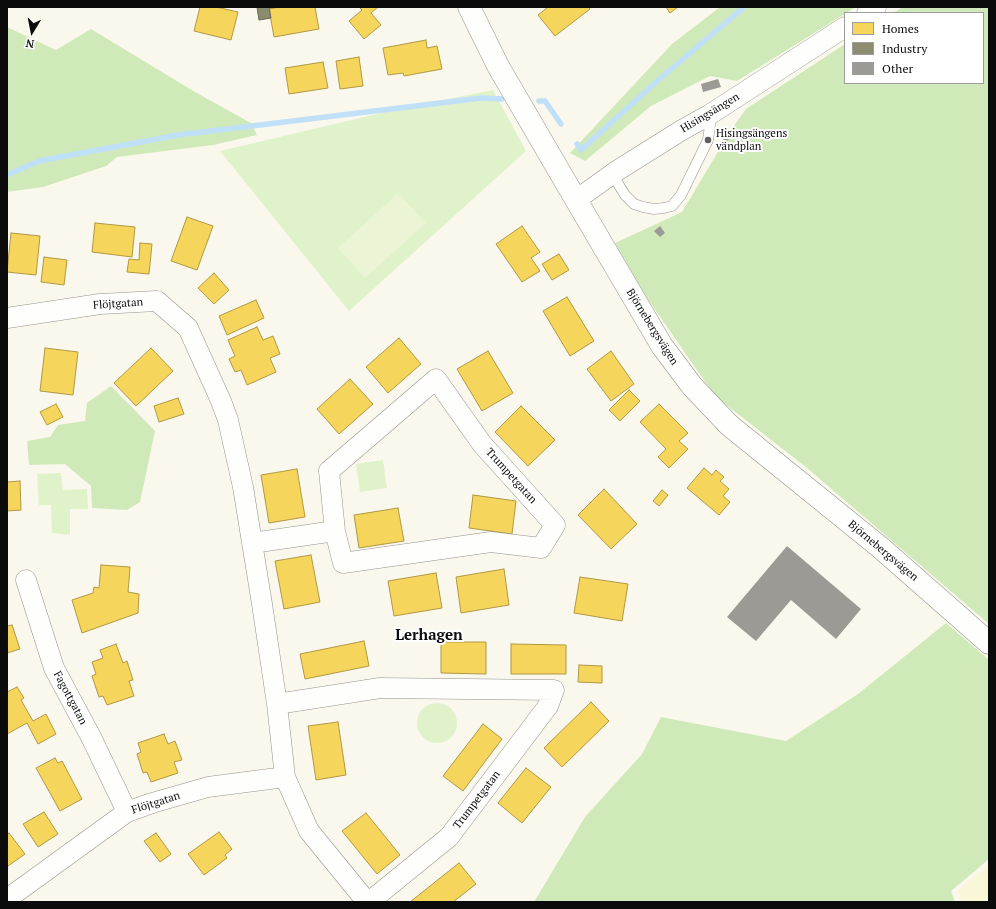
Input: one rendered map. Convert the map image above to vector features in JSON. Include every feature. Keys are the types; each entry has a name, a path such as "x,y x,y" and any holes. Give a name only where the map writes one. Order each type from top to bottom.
{"street":[{"name":"Björnebergsvägen","path":"469,7 498,66 576,200 662,346 692,386 729,425 881,548 989,643"},
{"name":"Hisingsängen","path":"576,200 615,172 682,130 709,116 844,28"},
{"name":"Flöjtgatan","path":"7,318 100,304 156,301 188,328 221,401"},
{"name":"Trumpetgatan","path":"436,379 482,444 554,525 541,548 491,542 343,563 335,531 329,471 436,379"},
{"name":"Trumpetgatan","path":"221,401 230,426 252,542 277,704 285,777 309,831 368,902 449,837 548,706 554,690 380,688 277,704"},
{"path":"252,542 335,531"},
{"name":"Fagottgatan","path":"26,580 54,668 91,737 127,812"},
{"name":"Flöjtgatan","path":"7,899 127,812 208,786 285,777"}],"lane":[{"path":"615,172 617,182 625,195 634,204 654,209 672,206 681,196 708,140 710,125 709,116"}],"shaded area":[{"path":"989,864 989,902 962,902 957,891"}],"green space":[{"path":"720,7 856,7 848,12 844,12 844,14 737,81 710,76 651,106 585,161 570,153 672,44"},
{"path":"903,7 989,7 989,624 807,468 715,396 647,298 615,243 682,212 731,130 746,109 844,45 844,84 984,84 984,12 895,12"},
{"path":"7,27 56,50 91,29 195,92 251,123 257,135 213,145 117,157 106,166 43,187 7,192"},
{"path":"493,90 526,151 349,311 220,151 394,110"},
{"path":"398,193 426,223 365,278 338,248"},
{"path":"111,386 155,431 140,502 127,510 92,508 91,486 65,464 29,465 27,441 50,437 58,425 85,421 87,403"},
{"path":"383,460 387,488 360,492 356,464"},
{"path":"61,473 63,490 87,489 88,509 70,509 70,535 52,533 51,505 39,505 37,474"},
{"path":"946,623 989,660 989,859 951,891 955,902 534,902 585,817 642,754 661,717 786,741 858,694"},
{"path":"437,703 451,709 457,723 451,737 437,743 423,737 417,723 423,709"}],"building: Homes":[{"path":"200,7 216,7 238,12 231,40 194,31"},
{"path":"280,7 315,7 319,29 274,37 269,9"},
{"path":"359,7 378,7 371,13 381,25 364,39 349,21 362,10"},
{"path":"548,7 588,7 590,9 555,36 538,15"},
{"path":"666,7 678,7 670,13"},
{"path":"426,40 427,48 437,46 442,69 404,76 403,73 388,75 383,48"},
{"path":"359,57 363,86 340,89 336,61"},
{"path":"323,62 328,88 289,94 285,68"},
{"path":"187,217 213,226 197,270 171,261"},
{"path":"95,223 135,227 132,257 92,252"},
{"path":"522,226 540,252 531,258 540,271 522,282 496,244"},
{"path":"11,233 40,236 36,275 7,272"},
{"path":"140,243 152,244 149,274 127,272 129,259 139,260"},
{"path":"559,254 569,270 552,280 542,264"},
{"path":"44,257 67,260 64,285 41,282"},
{"path":"214,273 229,290 214,304 198,288"},
{"path":"567,297 594,341 570,356 543,311"},
{"path":"256,300 264,318 227,335 219,316"},
{"path":"257,327 263,340 273,336 280,354 270,358 276,372 247,385 241,370 235,372 229,359 235,356 228,340"},
{"path":"399,338 421,364 388,393 366,367"},
{"path":"45,348 78,352 73,395 40,391"},
{"path":"151,348 173,371 136,406 114,383"},
{"path":"488,351 513,393 482,411 457,369"},
{"path":"611,351 634,384 611,401 587,369"},
{"path":"350,379 373,404 339,434 317,409"},
{"path":"629,390 640,401 620,421 609,410"},
{"path":"178,398 184,414 159,422 154,406"},
{"path":"56,404 63,417 47,425 40,412"},
{"path":"659,404 688,433 679,441 688,449 669,468 658,457 666,449 640,422"},
{"path":"521,406 555,440 528,466 495,432"},
{"path":"704,468 712,475 716,470 724,477 720,481 729,489 723,496 730,502 719,515 687,488"},
{"path":"297,469 305,517 269,523 261,475"},
{"path":"20,481 21,510 7,511 7,482"},
{"path":"604,489 637,524 611,549 578,515"},
{"path":"662,490 668,495 659,506 653,501"},
{"path":"473,495 516,501 512,534 469,528"},
{"path":"398,508 404,541 359,548 354,515"},
{"path":"311,555 320,602 284,609 275,561"},
{"path":"101,565 130,567 128,592 139,594 138,613 82,633 72,600 93,593 94,587 99,588"},
{"path":"504,569 509,605 461,613 456,577"},
{"path":"436,573 442,608 394,616 388,581"},
{"path":"580,577 628,584 622,621 574,613"},
{"path":"12,625 20,649 7,653 7,626"},
{"path":"364,641 369,666 305,679 300,654"},
{"path":"441,642 486,642 486,674 441,673"},
{"path":"116,644 123,663 127,661 133,680 129,681 134,696 107,705 103,696 99,697 92,676 96,674 92,662 103,658 100,650"},
{"path":"511,644 566,645 566,674 511,674"},
{"path":"579,665 602,666 602,683 578,682"},
{"path":"17,687 24,698 21,700 33,721 46,714 56,734 38,744 27,723 7,734 7,692"},
{"path":"591,702 609,721 562,767 544,748"},
{"path":"338,722 346,775 316,780 308,726"},
{"path":"483,724 502,739 463,791 443,776"},
{"path":"164,734 168,744 175,741 182,760 174,762 178,773 151,782 147,772 143,773 137,754 141,752 138,743"},
{"path":"55,758 58,763 62,761 82,799 60,811 36,768"},
{"path":"526,768 551,787 522,823 498,803"},
{"path":"44,812 58,834 38,847 23,824"},
{"path":"366,813 400,855 377,874 342,831"},
{"path":"219,832 232,849 225,855 227,858 204,875 188,854"},
{"path":"9,833 25,854 8,866 7,835"},
{"path":"156,833 171,854 160,862 144,841"},
{"path":"459,863 476,884 453,902 410,902"}],"building: Industry":[{"path":"257,7 269,7 271,18 259,20"}],"building: Other":[{"path":"718,79 721,87 703,92 701,84"},
{"path":"728,130 732,133 727,142 723,140"},
{"path":"660,226 665,233 660,237 654,231"},
{"path":"787,546 861,609 836,639 791,600 756,641 727,617"}],"waterway":[{"path":"577,144 581,150 656,82 744,7"},
{"path":"7,175 39,161 178,135 481,98 502,99"},
{"path":"539,101 545,101 561,124"}],"place":[{"name":"Hisingsängens vändplan","path":"708,140"}],"district":[{"name":"Lerhagen","path":"429,636"}]}
